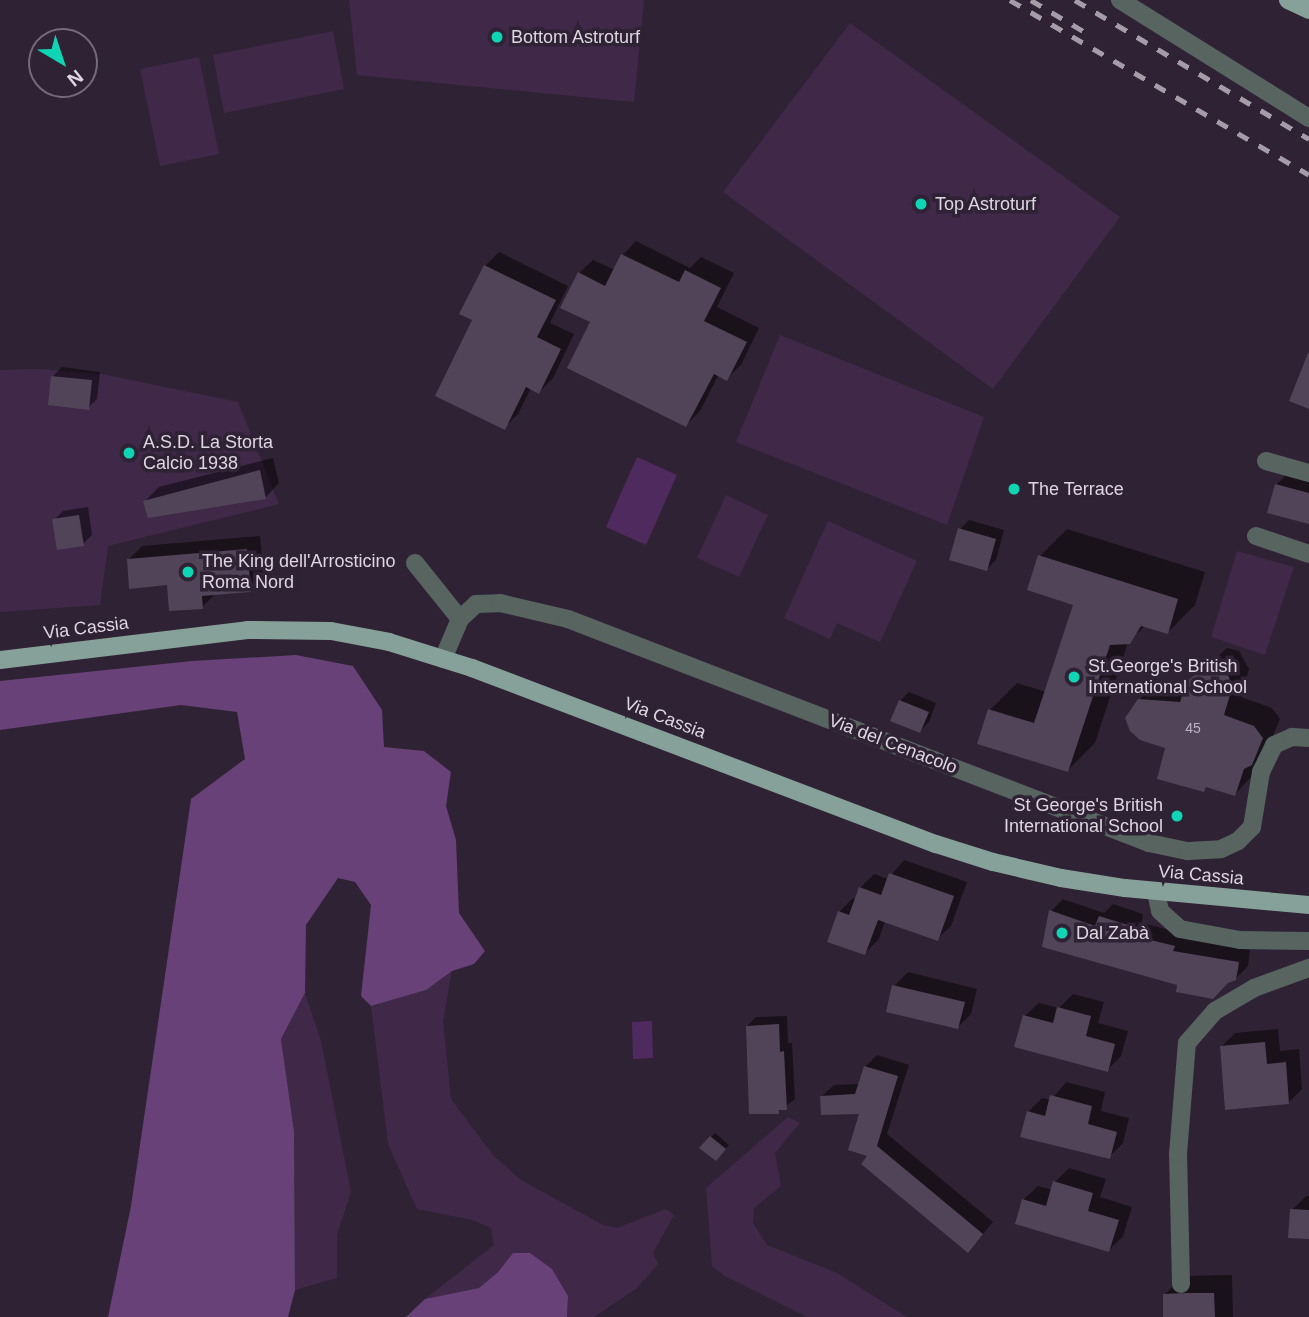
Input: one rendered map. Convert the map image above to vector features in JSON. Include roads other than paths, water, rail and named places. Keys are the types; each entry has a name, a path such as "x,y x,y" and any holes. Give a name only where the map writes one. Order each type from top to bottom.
{"main road":[{"path":"1288,0 1309,10"},
{"name":"Via Cassia","path":"0,660 212,633 276,628 331,631 389,642 563,701 946,847 1061,878 1156,892 1309,905"}],"street":[{"path":"1120,0 1309,118"},
{"path":"1266,461 1309,473"},
{"path":"1256,536 1309,554"},
{"path":"415,563 460,619 443,659"},
{"name":"Via del Cenacolo","path":"460,619 467,609 488,601 568,619 1149,843 1188,851 1221,849 1238,841 1252,827 1261,772 1274,745 1292,737 1309,738"},
{"path":"1156,892 1160,911 1180,929 1240,940 1309,941"},
{"path":"1181,1284 1178,1154 1187,1043 1215,1011 1254,988 1309,968"}],"railway":[{"path":"1010,0 1309,175"},
{"path":"1031,0 1085,32"},
{"path":"1075,0 1309,139"}],"place":[{"name":"Bottom Astroturf","path":"497,37"},
{"name":"Top Astroturf","path":"921,204"},
{"name":"A.S.D. La Storta Calcio 1938","path":"129,453"},
{"name":"The Terrace","path":"1014,489"},
{"name":"The King dell'Arrosticino Roma Nord","path":"188,572"},
{"name":"St.George's British International School","path":"1074,677"},
{"name":"St George's British International School","path":"1177,816"},
{"name":"Dal Zabà","path":"1062,933"}]}
